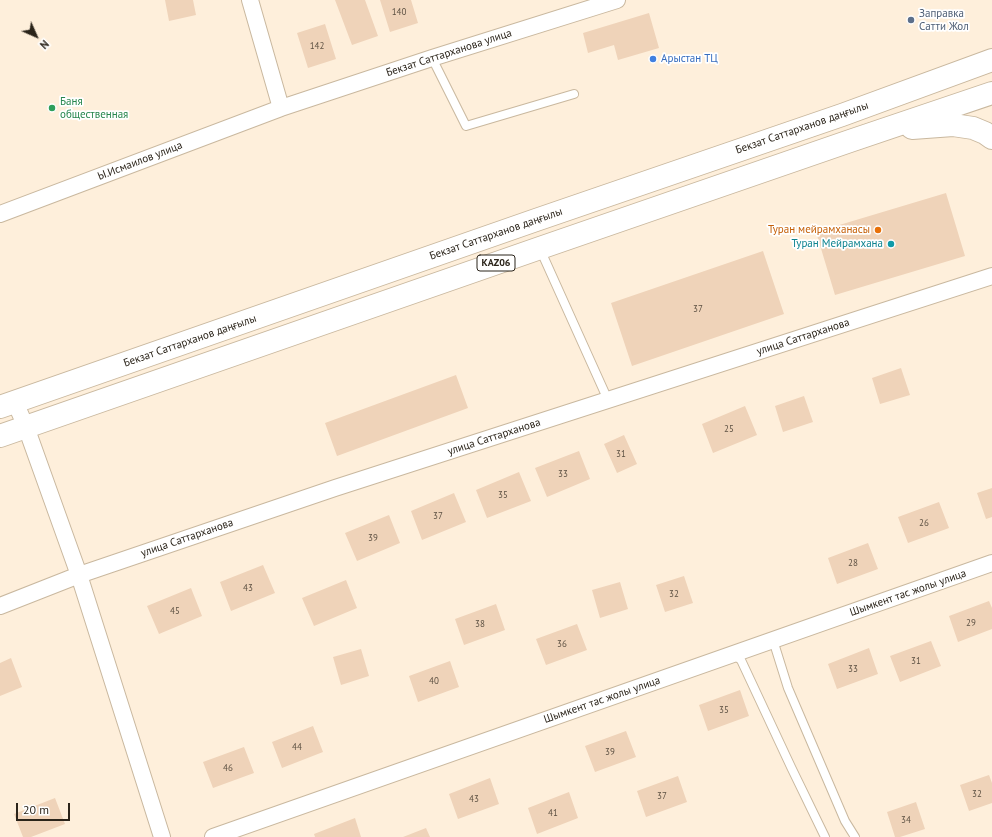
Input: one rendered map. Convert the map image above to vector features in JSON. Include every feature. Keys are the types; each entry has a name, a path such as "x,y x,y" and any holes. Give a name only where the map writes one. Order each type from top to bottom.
{"main road":[{"name":"Бекзат Саттарханов даңғылы","path":"8,404 842,115 992,60"},
{"name":"KАZ06","path":"0,436 850,140 992,93"},
{"path":"842,115 850,140"},
{"path":"884,129 953,125 973,128 992,138"}],"street":[{"path":"250,0 281,108"},
{"name":"Бекзат Саттарханова улица","path":"281,108 432,58 617,0"},
{"name":"Ы.Исмаилов улица","path":"0,214 281,108"},
{"name":"улица Саттарханова","path":"0,606 79,575 335,488 992,276"},
{"path":"8,404 26,427 79,575 162,837"},
{"name":"Шымкент тас жолы улица","path":"213,837 992,563"}],"lane":[{"path":"432,58 466,126 574,94"},
{"path":"540,248 608,400"},
{"path":"773,640 788,688 845,820 855,837"},
{"path":"733,654 741,660 825,837"}],"building":[{"path":"165,0 193,0 196,15 169,21"},
{"path":"335,0 365,0 378,36 352,45"},
{"path":"380,0 411,0 418,23 390,32"},
{"path":"649,13 659,48 618,60 614,45 588,53 583,33"},
{"path":"325,24 336,59 308,68 297,33"},
{"name":"Туран Мейрамхана","path":"946,193 965,256 835,295 816,232"},
{"path":"763,251 784,314 632,366 611,303"},
{"path":"901,368 910,395 880,404 872,378"},
{"path":"456,375 468,408 337,456 325,423"},
{"path":"804,396 813,422 783,432 775,406"},
{"path":"745,406 757,435 713,453 702,424"},
{"path":"624,435 637,464 617,473 604,444"},
{"path":"579,451 590,479 547,497 535,468"},
{"path":"519,472 531,501 487,518 476,490"},
{"path":"992,488 992,517 986,519 977,493"},
{"path":"454,493 466,522 422,540 411,511"},
{"path":"939,502 949,528 908,543 898,517"},
{"path":"389,515 400,543 357,561 345,533"},
{"path":"868,543 878,569 837,584 828,558"},
{"path":"263,565 275,593 231,611 220,582"},
{"path":"684,576 693,603 665,612 656,585"},
{"path":"346,580 357,608 314,626 302,598"},
{"path":"620,582 628,609 600,618 592,590"},
{"path":"191,588 202,616 159,634 147,606"},
{"path":"989,601 992,608 992,629 958,642 949,616"},
{"path":"496,604 505,630 464,645 455,619"},
{"path":"577,624 587,650 546,665 536,639"},
{"path":"931,641 941,666 900,682 890,656"},
{"path":"869,648 878,674 837,689 828,664"},
{"path":"361,649 369,676 341,685 333,657"},
{"path":"11,658 22,687 0,696 0,663"},
{"path":"450,661 459,687 418,702 409,676"},
{"path":"740,690 749,716 708,731 699,705"},
{"path":"313,726 323,752 282,768 272,742"},
{"path":"626,731 636,757 595,772 585,746"},
{"path":"244,747 254,773 213,788 203,762"},
{"path":"989,775 992,783 992,803 969,811 960,785"},
{"path":"678,776 687,802 646,817 637,791"},
{"path":"490,778 499,804 458,819 449,794"},
{"path":"569,792 578,818 537,834 528,808"},
{"path":"55,798 65,824 31,837 23,837 14,814"},
{"path":"916,802 925,829 900,837 895,837 887,812"},
{"path":"355,818 361,837 315,837 314,834"},
{"path":"426,828 430,837 403,837"}],"place":[{"name":"Заправка Сатти Жол","path":"911,20"},
{"name":"Арыстан ТЦ","path":"653,59"},
{"name":"Баня общественная","path":"52,108"},
{"name":"Туран мейрамханасы","path":"878,230"},
{"name":"Туран Мейрамхана","path":"891,244"}]}
